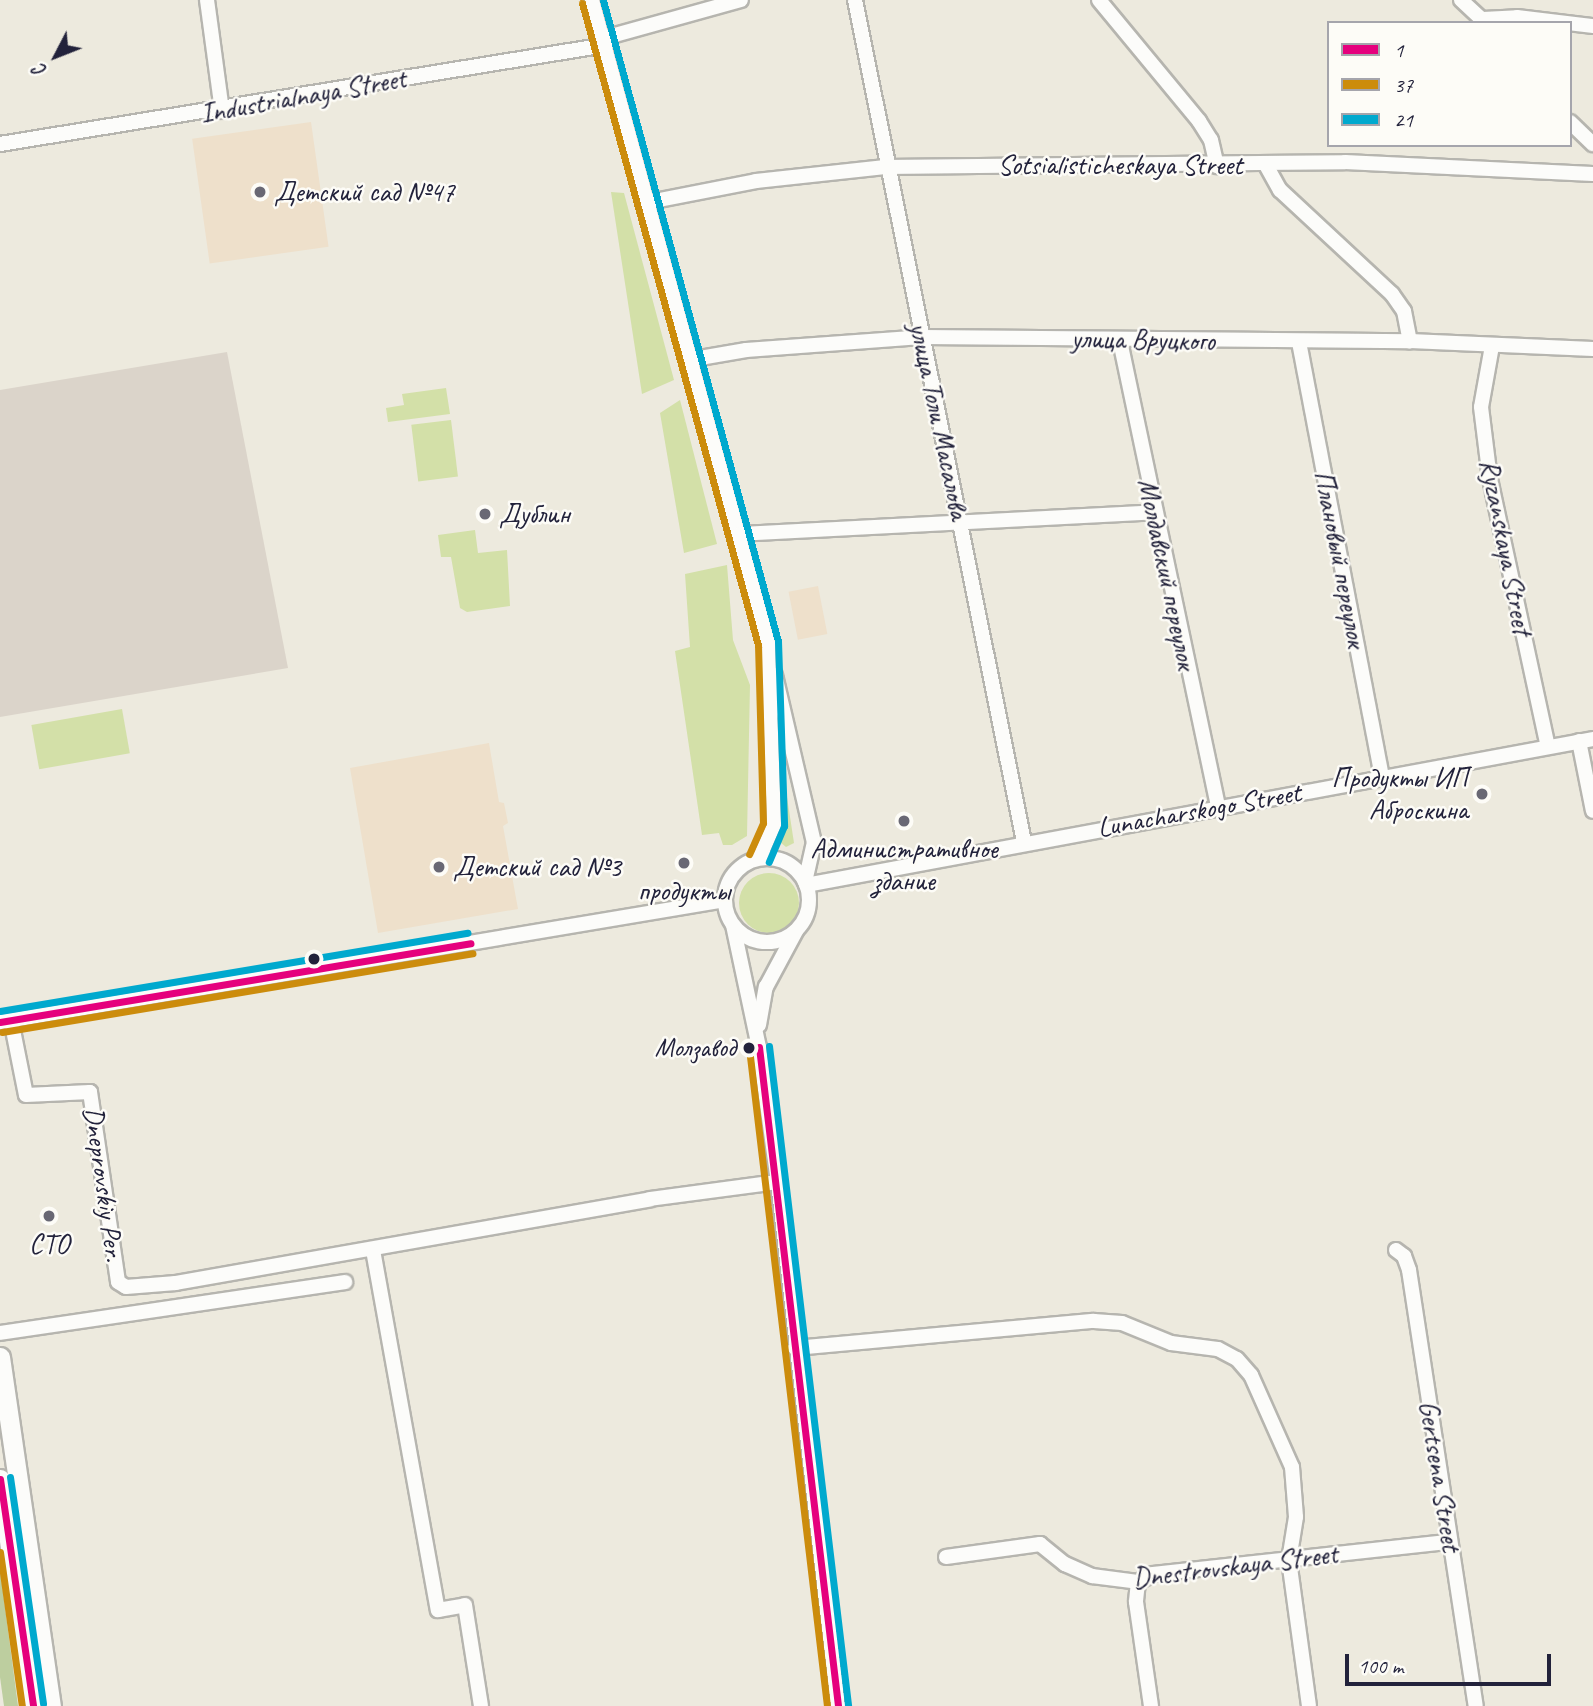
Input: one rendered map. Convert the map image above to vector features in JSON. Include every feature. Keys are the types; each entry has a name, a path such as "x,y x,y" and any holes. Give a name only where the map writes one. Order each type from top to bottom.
{"highway":[{"path":"0,1356 51,1706"},
{"path":"0,1479 33,1706"}],"street":[{"path":"207,0 222,111"},
{"path":"592,0 694,359 768,643 814,842 805,884 808,908 766,987 759,1013 759,1047"},
{"name":"Industrialnaya Street","path":"0,144 222,111 605,42 741,0"},
{"name":"улица Толи Масалова","path":"855,0 885,167 1024,842"},
{"path":"1099,0 1199,121 1212,140 1217,166"},
{"path":"1461,0 1485,21 1517,17 1551,21"},
{"path":"1572,24 1593,26"},
{"path":"1572,123 1593,144"},
{"name":"Sotsialisticheskaya Street","path":"649,202 756,181 885,167 1217,166 1345,162 1593,174"},
{"path":"1266,164 1280,190 1392,294 1404,311 1410,341"},
{"name":"улица Вруцкого","path":"694,359 746,350 922,337 1120,341 1410,341 1593,349"},
{"name":"Молдавский переулок","path":"1120,341 1153,512 1218,807"},
{"name":"Плановый переулок","path":"1299,342 1382,777"},
{"name":"Ryzanskaya Street","path":"1492,346 1481,407 1490,479 1548,747"},
{"path":"739,534 1153,512"},
{"path":"759,858 774,825 768,643"},
{"path":"1586,740 1593,811"},
{"name":"Lunacharskogo Street","path":"805,884 1586,740"},
{"path":"805,884 786,862 759,858 737,869 725,900 733,925 759,1047 778,1182 838,1706"},
{"path":"5,1021 725,900"},
{"path":"733,925 741,934 764,942 776,941 797,929"},
{"name":"Dneprovskiy Per.","path":"5,1021 26,1095 90,1092 118,1282 126,1287 176,1283 650,1199 778,1182"},
{"path":"373,1250 438,1610 465,1605 481,1706"},
{"name":"Gertsena Street","path":"1396,1250 1404,1256 1409,1270 1476,1706"},
{"path":"0,1333 345,1282"},
{"path":"795,1348 1094,1321 1122,1323 1179,1345 1218,1349 1237,1359 1251,1375 1292,1467 1296,1517 1289,1560 1309,1706"},
{"name":"Dnestrovskaya Street","path":"946,1557 1040,1544 1065,1563 1092,1576 1138,1582 1153,1574 1449,1542"},
{"path":"1138,1582 1136,1602 1151,1706"}],"shaded area":[{"name":"Детский сад №47","path":"311,122 329,247 210,263 192,139"},
{"path":"227,352 288,668 0,717 0,390"},
{"path":"818,586 827,634 798,640 789,592"},
{"name":"Детский сад №3","path":"489,743 499,802 504,803 508,823 503,826 518,909 378,933 350,768"}],"green space":[{"path":"611,192 624,193 674,380 642,394"},
{"path":"446,388 450,414 388,422 386,408 404,405 402,394"},
{"path":"680,400 717,544 684,553 660,413"},
{"path":"451,420 458,477 418,481 411,425"},
{"path":"475,530 478,553 507,550 510,606 467,612 460,608 451,557 441,557 438,535"},
{"path":"727,565 733,640 750,685 747,836 732,845 723,845 719,833 702,835 675,651 690,647 685,574"},
{"path":"122,709 130,753 39,769 31,725"},
{"path":"774,712 794,843 786,847 781,843"},
{"path":"763,873 775,873 794,886 799,903 797,915 786,928 775,933 763,933 744,920 739,909 739,897 752,878"},
{"path":"0,1569 18,1706 4,1706 0,1677"}],"transit line":[{"name":"21","path":"603,0 778,641 784,826 769,862"},
{"name":"37","path":"582,3 758,645 763,823 749,854"},
{"name":"21","path":"0,1011 468,933"},
{"name":"1","path":"0,1022 470,943"},
{"name":"37","path":"2,1032 472,953"},
{"name":"21","path":"769,1046 848,1705"},
{"name":"1","path":"759,1047 838,1706"},
{"name":"37","path":"749,1048 827,1706"},
{"name":"21","path":"10,1477 43,1704"},
{"name":"1","path":"0,1479 33,1706"},
{"name":"37","path":"0,1552 22,1706"}],"place":[{"name":"Детский сад №47","path":"260,192"},
{"name":"Дублин","path":"485,514"},
{"name":"Продукты ИП Аброскина","path":"1482,794"},
{"name":"Административное здание","path":"904,821"},
{"name":"продукты","path":"684,863"},
{"name":"Детский сад №3","path":"439,867"},
{"name":"Молзавод","path":"749,1048"},
{"name":"СТО","path":"49,1216"}]}
